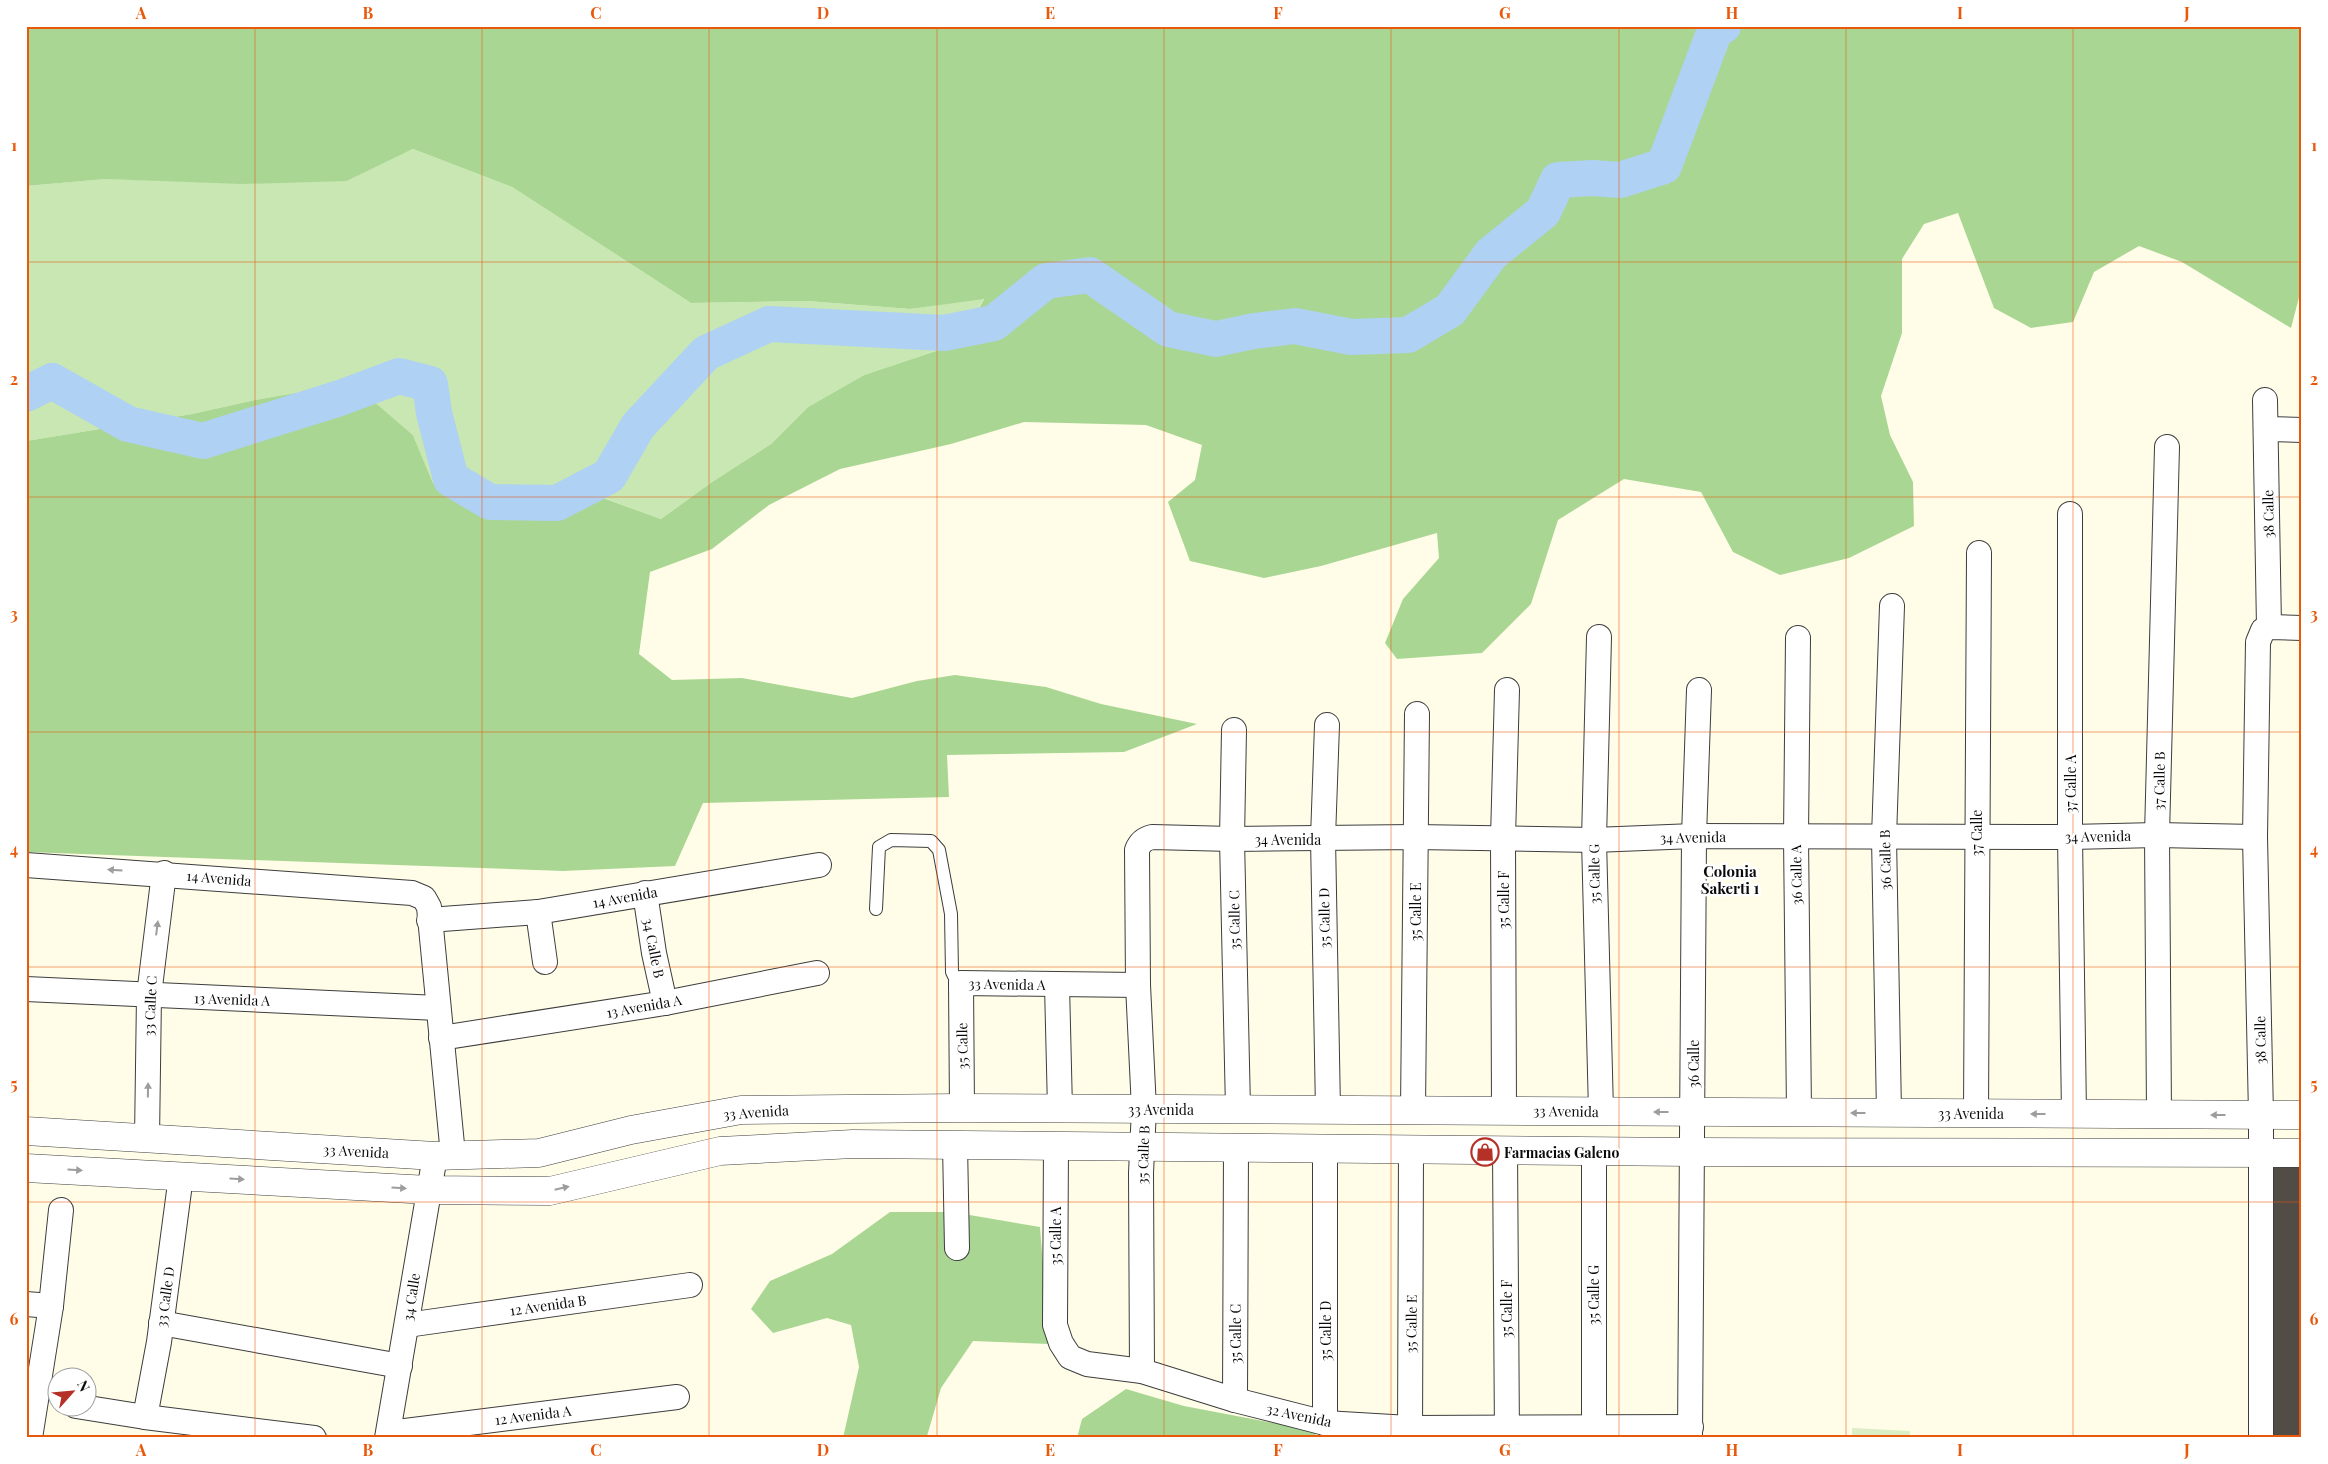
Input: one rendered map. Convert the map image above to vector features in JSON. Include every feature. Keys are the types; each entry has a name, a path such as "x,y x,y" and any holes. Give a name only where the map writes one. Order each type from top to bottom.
{"street":[{"name":"38 Calle","path":"2262,1438 2261,1115 2255,837 2264,635 2265,400"},
{"path":"2266,429 2302,430"},
{"name":"37 Calle B","path":"2159,1114 2157,834 2167,447"},
{"name":"37 Calle A","path":"2070,514 2070,837 2074,1114"},
{"name":"37 Calle","path":"1976,1114 1979,553"},
{"name":"36 Calle B","path":"1889,1113 1884,837 1892,606"},
{"path":"2264,635 2302,628"},
{"name":"35 Calle G","path":"1599,637 1594,840 1601,1111"},
{"name":"36 Calle A","path":"1798,638 1796,837 1799,1112"},
{"name":"35 Calle F","path":"1504,1110 1503,838 1507,690"},
{"name":"36 Calle","path":"1691,1432 1694,836 1699,690"},
{"name":"35 Calle E","path":"1413,1110 1417,714"},
{"name":"35 Calle D","path":"1327,725 1323,838 1328,1110"},
{"name":"35 Calle C","path":"1234,730 1232,839 1238,1110"},
{"name":"34 Avenida","path":"1136,850 1139,843 1152,837 1232,839 1415,837 1594,840 1694,836 2070,837 2157,834 2255,837"},
{"name":"35 Calle B","path":"1136,850 1138,984 1144,1109 1141,1173 1142,1370"},
{"name":"14 Avenida","path":"26,865 164,873 412,893"},
{"name":"14 Avenida","path":"429,920 538,912 819,866"},
{"name":"33 Calle C","path":"147,1139 149,995 164,873"},
{"name":"34 Calle","path":"388,1435 429,1190 444,1155 441,1038 429,907 424,898 412,893"},
{"name":"34 Calle B","path":"645,894 654,953 665,1003"},
{"path":"538,912 545,962"},
{"name":"13 Avenida A","path":"441,1038 665,1003 817,973"},
{"name":"33 Avenida A","path":"961,983 1138,984"},
{"name":"35 Calle","path":"961,983 962,1108"},
{"path":"1057,985 1060,1109"},
{"name":"13 Avenida A","path":"26,989 438,1008"},
{"name":"33 Avenida","path":"26,1131 444,1155 539,1153 631,1130 741,1110 962,1108 2302,1115"},
{"path":"26,1168 429,1190 550,1191 720,1151 853,1144 1692,1152 2302,1153"},
{"path":"955,1145 957,1248"},
{"name":"35 Calle A","path":"1055,1325 1056,1146"},
{"name":"35 Calle C","path":"1235,1400 1236,1148"},
{"name":"35 Calle D","path":"1325,1423 1326,1149"},
{"name":"35 Calle E","path":"1409,1433 1411,1150"},
{"name":"35 Calle F","path":"1505,1150 1507,1433"},
{"name":"35 Calle G","path":"1594,1151 1594,1432"},
{"name":"33 Calle D","path":"144,1417 161,1322 181,1176"},
{"path":"30,1438 40,1401 61,1210"},
{"name":"12 Avenida B","path":"406,1325 690,1285"},
{"path":"26,1304 50,1306"},
{"path":"161,1322 400,1366"},
{"name":"32 Avenida","path":"1055,1325 1061,1343 1070,1357 1087,1364 1142,1370 1235,1400 1325,1423 1409,1433 1691,1432"},
{"name":"12 Avenida A","path":"388,1435 677,1397"},
{"path":"98,1410 314,1438"}],"lane":[{"name":"33 Avenida A","path":"876,909 879,847 890,840 931,841 936,845 942,857 949,898 952,972 954,978 961,983"}],"green space":[{"path":"26,26 2302,26 2302,286 2291,328 2182,262 2139,246 2094,272 2073,322 2031,328 1994,308 1958,213 1924,224 1902,259 1902,333 1881,396 1890,435 1913,482 1914,526 1849,558 1780,575 1733,552 1701,492 1624,479 1558,520 1531,604 1482,653 1397,659 1385,643 1403,599 1439,558 1437,533 1321,566 1264,578 1190,561 1168,502 1195,480 1202,445 1146,425 1024,422 951,444 840,469 769,505 712,549 650,572 639,654 672,680 742,678 852,698 917,681 955,675 1046,687 1101,704 1197,724 1124,752 947,755 949,797 703,803 675,866 563,871 26,852 26,441 192,414 312,390 370,398 413,435 433,483 500,504 570,486 661,519 712,482 771,444 808,407 864,375 960,343 984,299 910,309 807,301 691,303 512,187 413,149 347,181 242,184 106,179 26,186"},
{"path":"413,149 512,187 691,303 807,301 910,309 984,298 960,343 864,375 808,407 771,444 712,482 661,519 571,486 500,504 433,483 413,435 370,398 312,390 192,414 26,441 26,186 105,179 347,181"},
{"path":"890,1212 952,1212 1040,1227 1049,1344 973,1341 941,1388 927,1436 929,1438 843,1438 859,1367 851,1325 827,1318 773,1333 751,1309 770,1281 832,1254"},
{"path":"1126,1389 1184,1406 1316,1431 1315,1438 1077,1438 1082,1419"},
{"path":"1852,1428 1910,1431 1910,1438 1852,1438"}],"building":[{"path":"2270,1160 2302,1160 2302,1438 2271,1438"}],"waterway":[{"path":"26,394 52,381 128,424 203,441 340,398 399,376 430,384 434,413 451,479 490,502 557,503 609,476 638,426 706,353 769,324 944,333 994,323 1046,281 1090,275 1168,329 1216,339 1254,331 1295,326 1351,337 1408,335 1450,310 1491,254 1543,212 1558,180 1593,178 1620,180 1664,166 1715,30 1723,26"}],"place":[{"name":"Farmacias Galeno","path":"1485,1152"}],"district":[{"name":"Colonia Sakerti 1","path":"1730,880"}]}
